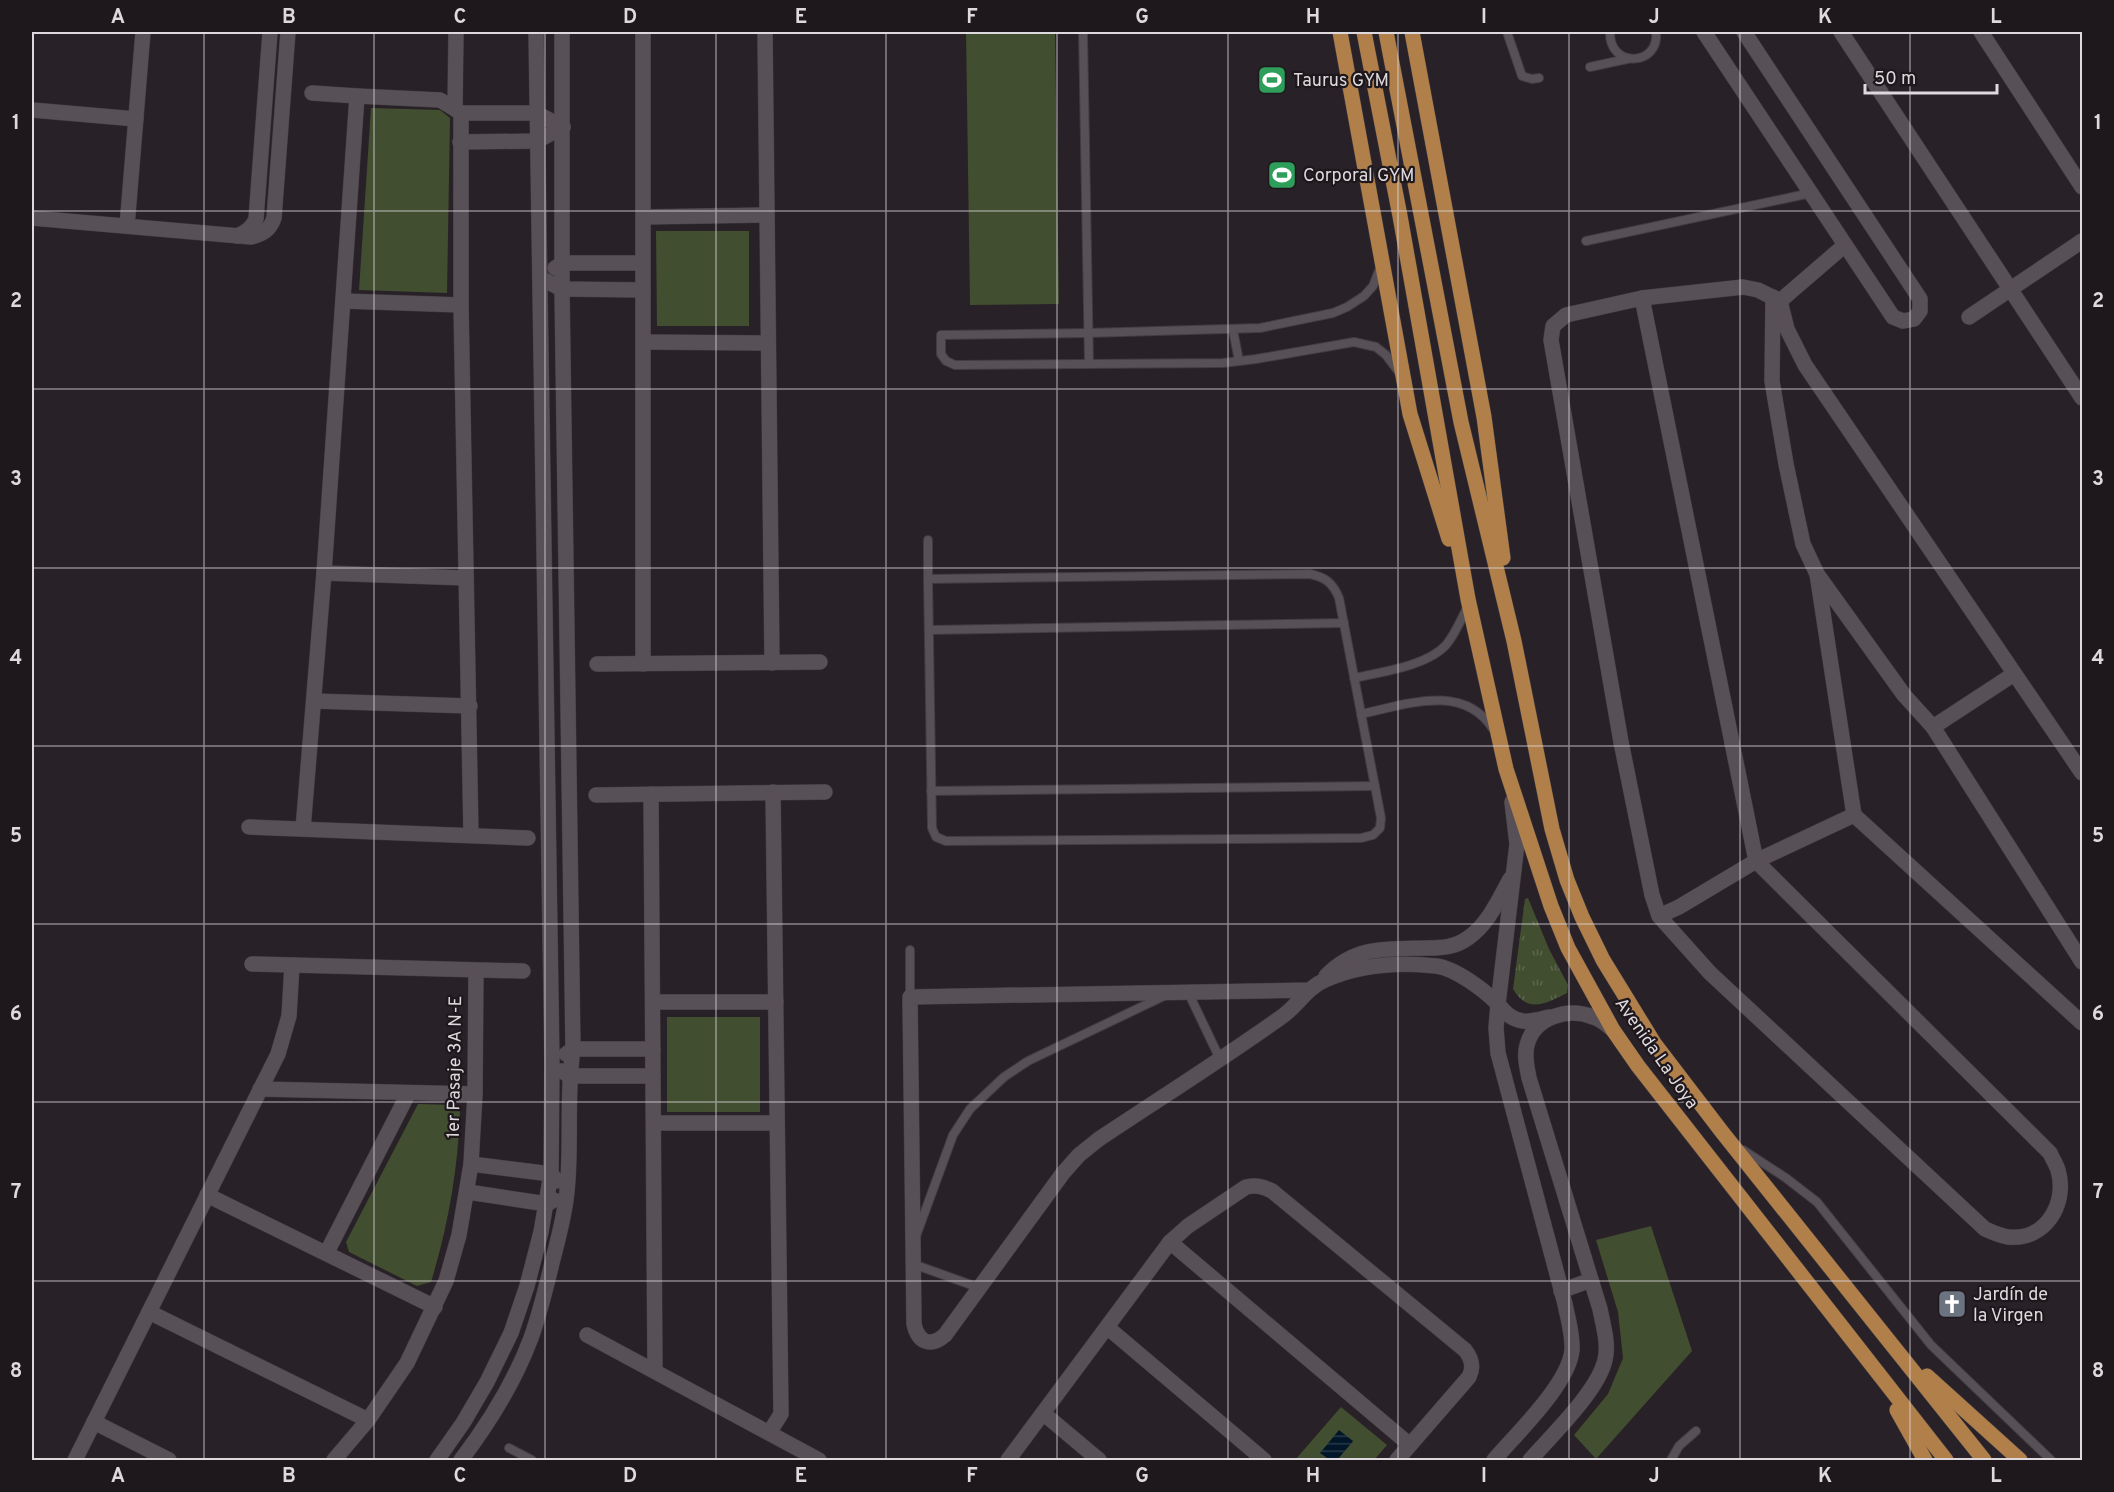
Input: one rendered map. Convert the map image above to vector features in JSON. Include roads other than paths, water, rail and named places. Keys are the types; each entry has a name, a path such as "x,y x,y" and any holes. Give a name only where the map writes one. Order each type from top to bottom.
{"main road":[{"path":"1340,32 1410,414 1469,602"},
{"path":"1364,32 1400,216 1469,602"},
{"path":"1386,32 1461,422 1514,641"},
{"path":"1412,32 1484,417 1514,641"},
{"name":"Avenida La Joya","path":"1469,602 1506,769 1551,906 1568,948 1613,1030 1638,1066 1946,1461"},
{"name":"Avenida La Joya","path":"1514,641 1552,829 1567,880 1603,960 1654,1043 1984,1461"},
{"path":"1896,1349 2020,1461"},
{"path":"1873,1366 1926,1461"}],"street":[{"path":"127,226 143,32"},
{"path":"237,236 254,225 256,219 270,32"},
{"path":"32,219 237,236 259,235 266,232 272,226 274,218 288,32"},
{"path":"456,32 460,142 471,835"},
{"path":"437,1461 464,1423 511,1333 527,1286 551,1174 552,1063 536,32"},
{"path":"461,1461 485,1427 531,1338 560,1234 567,1193 569,1076 573,1049 562,289 562,32"},
{"path":"643,32 643,664"},
{"path":"765,32 772,663"},
{"path":"1704,32 1893,317 1897,320 1909,321 1918,315 1920,299 1744,32"},
{"path":"1841,32 2082,398"},
{"path":"1981,32 2082,187"},
{"path":"312,93 440,100 458,111 536,113 563,127"},
{"path":"303,829 324,573 357,96"},
{"path":"32,110 136,119"},
{"path":"460,142 537,141 563,127"},
{"path":"643,217 767,215"},
{"path":"1969,317 2082,241"},
{"path":"1845,245 1777,299 1772,381 1803,544 1817,574 1904,695 1933,727 2082,962"},
{"path":"540,278 562,263 644,263"},
{"path":"540,278 562,289 644,290"},
{"path":"1642,298 1756,861 2050,1153 2058,1171 2060,1191 2056,1211 2044,1227 2027,1236 2006,1237 1985,1229 1710,973 1659,916 1652,895 1621,742 1551,340 1553,326 1566,315 1642,298 1743,287 1758,290 1777,299 1787,329 1805,365 2082,773"},
{"path":"343,301 461,305"},
{"path":"643,342 768,343"},
{"path":"324,573 466,578"},
{"path":"1817,574 1854,815 2082,1023"},
{"path":"597,664 820,662"},
{"path":"1933,727 2014,674"},
{"path":"314,701 470,706"},
{"path":"1494,1461 1556,1388 1568,1367 1572,1351 1571,1332 1562,1291 1498,1053 1496,1029 1498,1004 1517,844 1515,817 1506,769"},
{"path":"769,1433 781,1414 773,792"},
{"path":"596,795 825,792"},
{"path":"651,794 655,1371"},
{"path":"1659,916 1679,907 1756,861 1854,815"},
{"path":"249,827 528,838"},
{"path":"1308,990 910,997 914,1324 921,1340 938,1341 945,1335 1063,1173 1079,1155 1099,1139 1288,1013 1308,990 1322,981 1336,966 1360,953 1452,946 1467,939 1482,926 1494,909 1515,869"},
{"path":"252,964 523,971"},
{"path":"75,1461 278,1054 289,1016 292,965"},
{"path":"1322,981 1377,966 1435,966 1455,972 1498,1004 1508,1015 1523,1021 1574,1013 1586,1014 1597,1018 1613,1030"},
{"name":"1er Pasaje 3A N-E","path":"334,1461 368,1420 407,1363 435,1307 450,1269 468,1192 471,1164 475,1094 476,970"},
{"path":"652,1002 776,1002"},
{"path":"1530,1461 1587,1394 1602,1371 1606,1342 1600,1309 1529,1078 1526,1060 1527,1047 1535,1028 1550,1017"},
{"path":"552,1063 573,1049 653,1049"},
{"path":"552,1063 569,1076 653,1076"},
{"path":"260,1089 475,1094"},
{"path":"327,1252 408,1094"},
{"path":"654,1123 777,1123"},
{"name":"1er Pasaje 3A N-E","path":"471,1164 551,1174"},
{"path":"551,1174 567,1193"},
{"path":"1008,1461 1170,1242 1188,1226 1246,1188 1255,1185 1272,1191 1466,1350 1472,1364 1469,1377 1397,1461"},
{"path":"468,1192 546,1204 567,1193"},
{"path":"207,1195 435,1307"},
{"path":"1170,1242 1410,1445"},
{"path":"1562,1291 1591,1280"},
{"path":"148,1312 368,1420"},
{"path":"1107,1327 1264,1461"},
{"path":"586,1335 819,1461"},
{"path":"1043,1413 1099,1461"},
{"path":"94,1422 169,1461"}],"lane":[{"path":"1083,32 1089,364"},
{"path":"1507,32 1522,76 1532,79 1539,78"},
{"path":"1610,32 1612,45 1616,51 1628,59"},
{"path":"1590,67 1644,57 1655,45 1656,32"},
{"path":"1586,241 1811,193"},
{"path":"1380,250 1380,265 1373,285 1364,296 1333,313 1260,328 1233,330 941,335 941,354 946,361 955,365 1223,363 1354,342 1376,347 1386,355 1396,366 1404,384"},
{"path":"1233,330 1239,361"},
{"path":"928,540 928,579 931,791 932,828 936,837 946,841 1349,838 1368,837 1380,828 1382,818 1344,622 1335,588 1321,577 1310,574 928,579"},
{"path":"1354,678 1424,660 1435,654 1452,636 1469,602"},
{"path":"929,630 1344,622"},
{"path":"1361,714 1428,700 1449,700 1472,709 1486,720 1498,738"},
{"path":"931,791 1375,786"},
{"path":"910,950 910,997"},
{"path":"913,1247 953,1135 970,1109 1004,1077 1028,1062 1181,992 1220,1059"},
{"path":"1722,1132 1756,1161 1786,1178 1817,1202 1931,1345 2030,1437 2051,1461"},
{"path":"913,1264 980,1288"},
{"path":"1672,1460 1679,1446 1696,1431"},
{"path":"509,1448 532,1461"}],"water":[{"path":"1339,1430 1353,1441 1337,1460 1330,1460 1320,1453"}],"place":[{"name":"Taurus GYM","path":"1272,80"},
{"name":"Corporal GYM","path":"1282,175"},
{"name":"Jardín de la Virgen","path":"1952,1304"}]}
